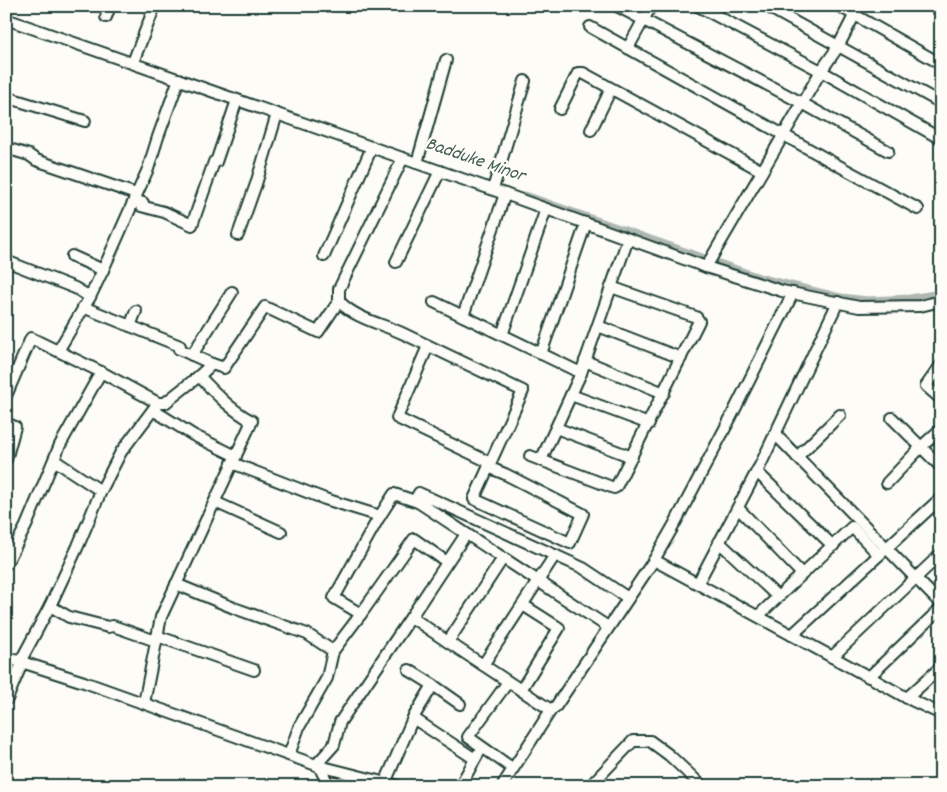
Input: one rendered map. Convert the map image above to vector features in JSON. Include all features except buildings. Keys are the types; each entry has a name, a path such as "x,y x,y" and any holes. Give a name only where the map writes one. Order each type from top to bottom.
{"street":[{"path":"106,17 110,6"},
{"path":"133,62 155,6"},
{"path":"617,6 802,103 888,151"},
{"path":"628,48 652,6"},
{"path":"698,6 821,71 941,139"},
{"path":"766,6 941,104"},
{"path":"839,6 857,10 941,64"},
{"path":"706,266 821,71 838,47 857,10"},
{"path":"6,19 403,158 419,157 440,171 494,185 505,194 628,239 793,293 860,307 920,306 941,301"},
{"path":"590,27 918,209"},
{"path":"419,157 446,60"},
{"path":"560,109 580,72 762,172"},
{"path":"58,351 90,297 148,169 179,79"},
{"path":"494,185 524,81"},
{"path":"591,130 611,89"},
{"path":"6,97 85,121"},
{"path":"6,148 29,155 36,160 135,197 142,203 141,206 164,212 192,225 237,100"},
{"path":"238,235 277,114"},
{"path":"324,256 372,147"},
{"path":"83,307 180,346 179,349 192,356 224,368 265,307 318,332 339,301 339,289 403,158"},
{"path":"396,262 440,171"},
{"path":"463,316 505,194"},
{"path":"502,335 546,209"},
{"path":"541,354 586,223"},
{"path":"541,460 581,372 628,239"},
{"path":"72,256 103,270"},
{"path":"6,262 75,288 90,297"},
{"path":"530,456 614,488 619,484 682,358 699,322 696,317 611,287"},
{"path":"192,356 232,292"},
{"path":"502,786 551,710 556,706 654,560 731,417 793,293"},
{"path":"339,301 344,307 358,314 428,346 523,391 489,465 474,499 570,543 583,514 489,465 397,418 428,346"},
{"path":"434,302 581,372"},
{"path":"698,583 775,434 838,302"},
{"path":"130,326 136,311"},
{"path":"598,326 682,358"},
{"path":"6,396 31,338 101,372 156,407 193,435 234,460 325,499 380,516"},
{"path":"585,361 664,392"},
{"path":"7,699 21,662 78,546 101,490 122,452 156,407 165,403 200,376 212,364"},
{"path":"941,364 926,386 941,399"},
{"path":"6,564 26,526 60,445 101,372"},
{"path":"144,703 161,617 252,421 236,413 218,398 200,376"},
{"path":"571,395 649,424"},
{"path":"797,457 840,415"},
{"path":"892,418 941,467"},
{"path":"6,423 15,427 6,460"},
{"path":"556,428 632,456"},
{"path":"887,484 921,447 941,429"},
{"path":"775,434 882,552"},
{"path":"54,460 101,490"},
{"path":"758,468 757,472 832,546"},
{"path":"418,502 415,500 419,493 584,568 628,598"},
{"path":"361,614 334,598 394,494 418,502 608,627"},
{"path":"792,635 941,498"},
{"path":"215,502 282,532"},
{"path":"738,508 802,574"},
{"path":"758,616 852,528 916,578 941,606 869,677 866,675"},
{"path":"318,766 334,745 340,722 466,534"},
{"path":"289,755 299,727 327,678 333,651 414,539 447,562"},
{"path":"719,542 778,598"},
{"path":"832,657 941,554"},
{"path":"483,665 555,555"},
{"path":"448,642 503,558"},
{"path":"654,560 907,698 941,714"},
{"path":"176,584 234,608 307,634 333,651"},
{"path":"521,690 559,628 523,605"},
{"path":"50,606 69,617 108,627 113,626 254,670"},
{"path":"411,617 551,710"},
{"path":"6,657 144,703 318,766 398,786"},
{"path":"907,698 941,667"},
{"path":"409,670 460,704"},
{"path":"508,682 468,737 512,768"},
{"path":"385,783 413,718 434,685"},
{"path":"413,718 475,759"},
{"path":"590,786 633,741 650,741 669,755 702,786"},
{"path":"460,786 482,747"},
{"path":"318,766 329,786"}],"waterway":[{"name":"Badduke Minor","path":"525,196 759,278 841,298 868,301 910,299 941,294"}]}
